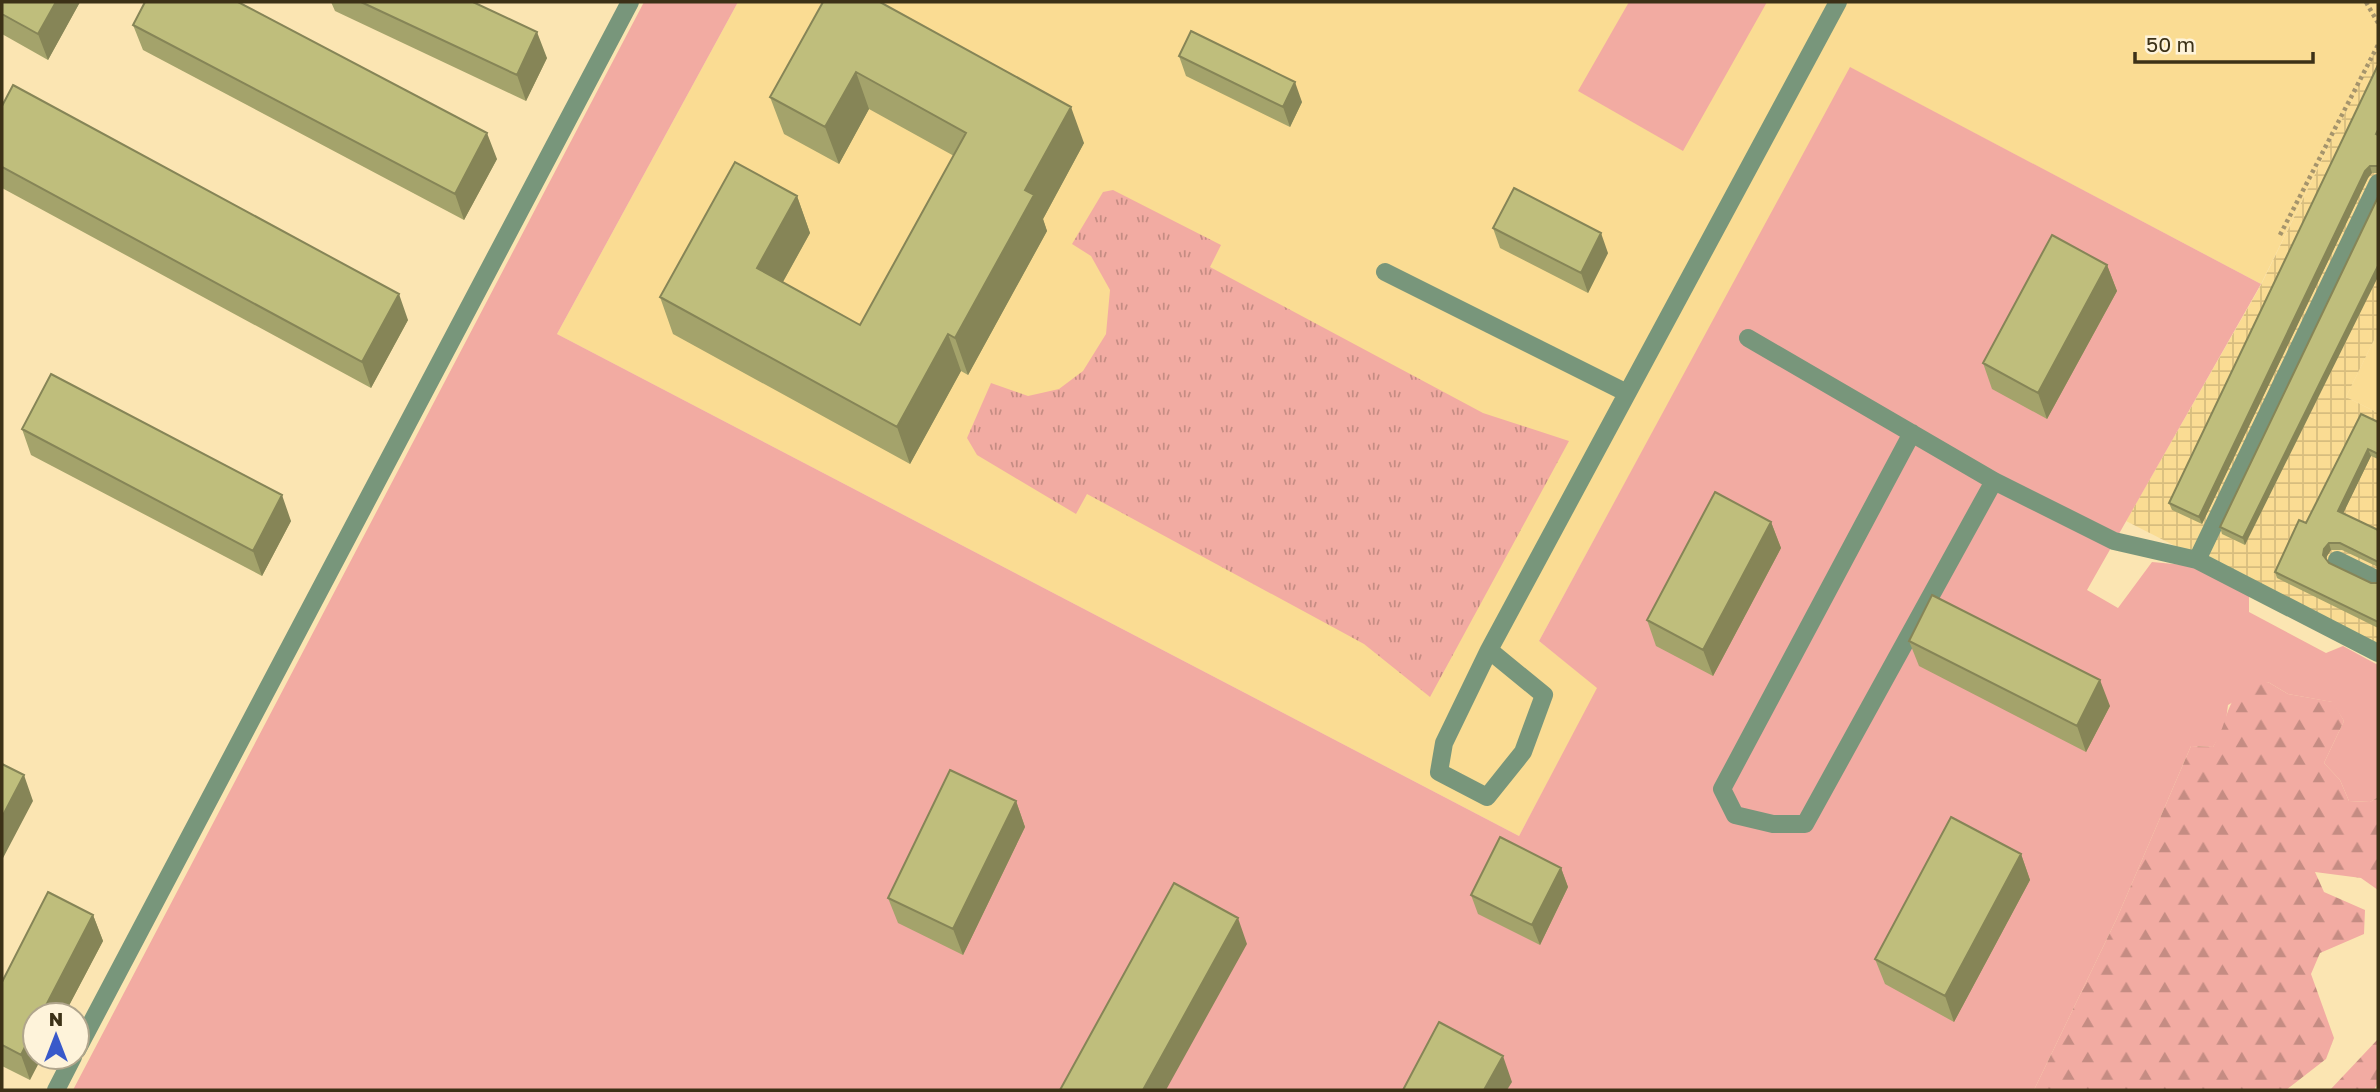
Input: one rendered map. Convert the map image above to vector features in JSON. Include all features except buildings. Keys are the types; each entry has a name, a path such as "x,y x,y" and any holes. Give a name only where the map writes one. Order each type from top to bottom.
{"lane":[{"path":"91,1023 630,2"},
{"path":"1489,650 1544,695 1523,752 1487,797 1439,772 1444,743 1489,650 1838,2"},
{"path":"2197,560 2378,183"},
{"path":"1385,272 1627,393"},
{"path":"1748,338 1994,481 2114,541 2197,560 2378,653"},
{"path":"1912,433 1722,789 1735,815 1773,824 1805,824 1994,481"},
{"path":"2337,560 2378,580"},
{"path":"56,1090 66,1071"}],"path":[{"path":"2365,2 2378,23"},
{"path":"2280,234 2378,45"}],"shaded area":[{"path":"738,2 2378,2 2378,45 2261,284 1851,68 1539,641 1598,688 1519,836 557,334"},
{"path":"2378,45 2378,332 2346,397 2378,413 2378,649 2126,521 2261,285"},
{"path":"2378,332 2378,413 2346,397"}],"green space":[{"path":"644,2 738,2 557,334 1519,836 1597,688 1539,641 1850,67 2261,284 2087,590 2118,608 2152,562 2196,566 2249,594 2249,612 2326,653 2343,646 2378,665 2378,797 2370,802 2349,801 2340,780 2324,763 2344,721 2332,702 2288,694 2268,682 2228,705 2225,728 2213,747 2191,746 2117,918 2034,1090 73,1090 83,1071 91,1071 91,1056"},
{"path":"1629,2 1767,2 1683,151 1578,91"},
{"path":"1113,190 1221,245 1210,267 1483,413 1569,441 1430,697 1364,644 1087,494 1076,514 977,455 967,438 991,383 1028,396 1059,389 1083,371 1106,334 1110,290 1091,256 1072,244 1103,192"},
{"path":"2268,682 2288,694 2333,702 2344,721 2324,763 2340,780 2349,801 2370,802 2378,797 2378,890 2361,878 2315,872 2324,892 2365,910 2364,934 2320,953 2311,974 2334,1038 2326,1059 2286,1090 2034,1090 2117,918 2191,746 2213,747 2235,698 2252,687"},
{"path":"2378,1039 2378,1082 2374,1090 2330,1090"}]}
